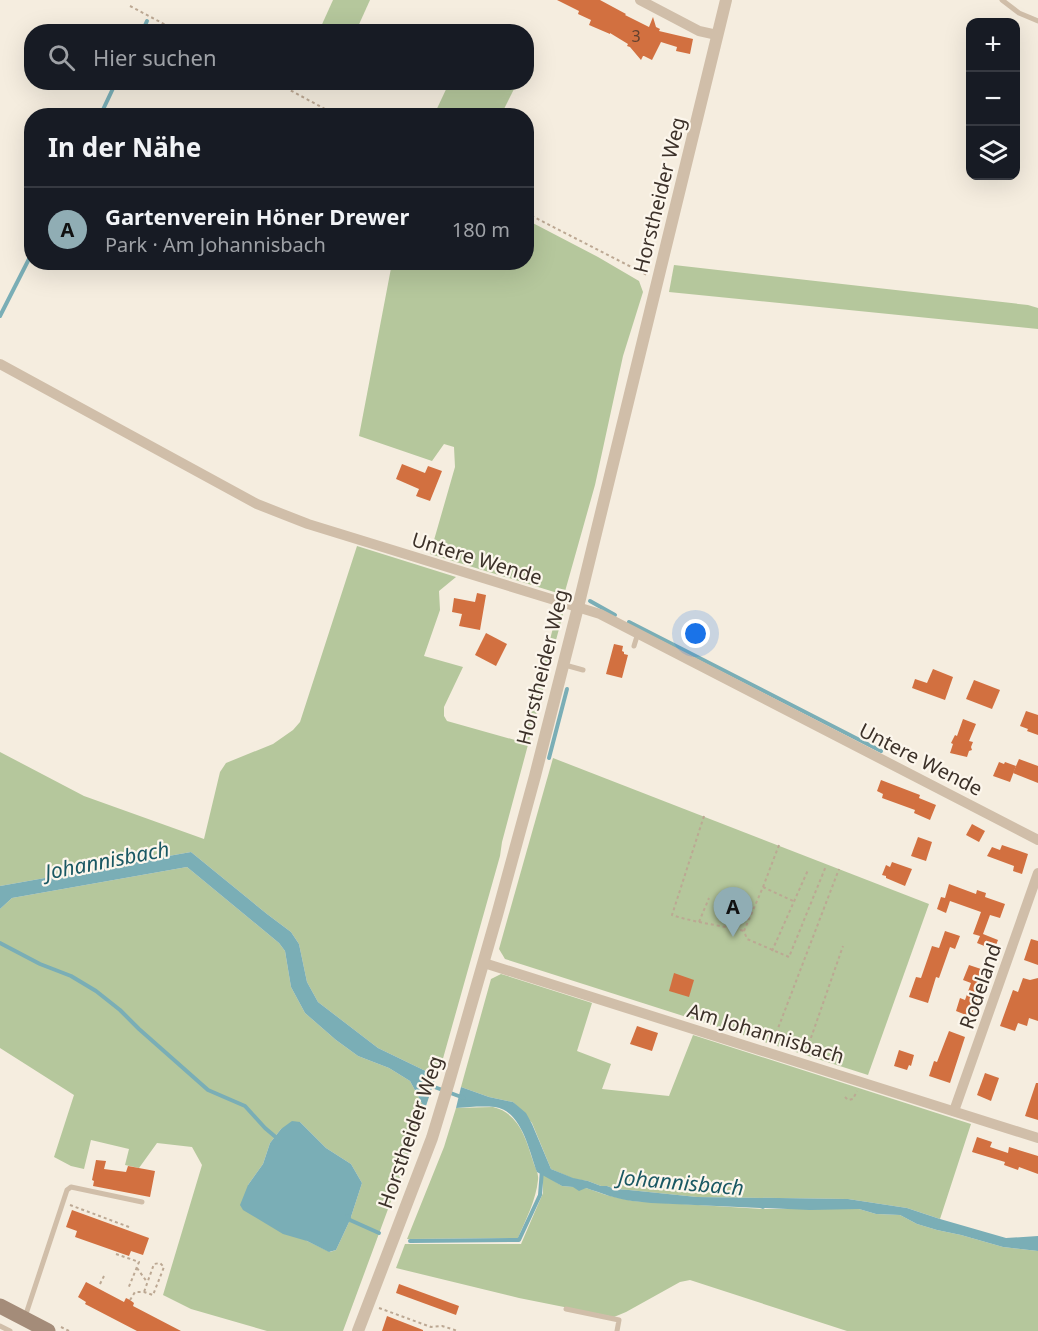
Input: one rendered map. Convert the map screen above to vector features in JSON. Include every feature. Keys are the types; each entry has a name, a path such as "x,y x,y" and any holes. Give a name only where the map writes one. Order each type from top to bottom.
{"main road":[{"path":"0,1306 48,1331"}],"street":[{"path":"640,0 699,31 717,35"},
{"name":"Horstheider Weg","path":"358,1331 426,1152 484,963 578,607 726,0"},
{"name":"Untere Wende","path":"0,364 257,504 308,525 600,614 1038,840"},
{"name":"Rodeland","path":"954,1111 1038,873"},
{"name":"Am Johannisbach","path":"484,963 1038,1138"}],"lane":[{"path":"1002,0 1019,13 1038,21"},
{"path":"634,646 638,633"},
{"path":"563,664 583,670"},
{"path":"25,1319 67,1190 71,1187 142,1202"},
{"path":"566,1310 619,1320 617,1331"},
{"path":"0,1326 10,1331"}],"path":[{"path":"130,6 163,24"},
{"path":"290,90 323,108"},
{"path":"534,217 647,275 659,278"},
{"path":"704,816 672,915 744,931"},
{"path":"779,845 744,931 747,939 772,951 789,957 826,866"},
{"path":"769,1053 839,869"},
{"path":"772,951 808,870"},
{"path":"763,887 794,902"},
{"path":"699,922 709,897"},
{"path":"802,1063 843,946"},
{"path":"845,1097 848,1100 853,1099 856,1092"},
{"path":"63,1203 129,1227"},
{"path":"116,1254 139,1262 128,1288"},
{"path":"130,1300 135,1292 153,1295 164,1267 160,1263 154,1264 144,1292"},
{"path":"137,1268 147,1282"},
{"path":"100,1284 104,1276"},
{"path":"379,1308 431,1328 442,1326 458,1331"}],"green space":[{"path":"333,0 370,0 359,24 322,24"},
{"path":"445,90 514,90 504,108 437,108"},
{"path":"534,224 639,281 643,292 623,356 595,485 564,595 430,554 455,467 454,447 444,444 432,461 359,436 391,270 534,270"},
{"path":"674,265 1028,305 1038,308 1038,329 669,292"},
{"path":"357,546 456,577 439,591 440,610 424,656 463,667 444,707 444,716 447,721 522,742 558,608 563,614 500,856 442,1062 436,1076 378,1048 318,1002 307,982 299,944 291,932 191,852 0,886 0,752 84,796 204,839 220,772 226,763 273,744 300,722"},
{"path":"553,758 929,904 868,1075 505,959 499,949"},
{"path":"187,867 279,943 285,951 291,987 305,1013 358,1056 389,1068 410,1081 425,1109 343,1331 267,1331 191,1309 163,1295 202,1165 192,1147 157,1143 139,1168 125,1165 129,1149 91,1140 84,1169 71,1166 54,1157 74,1095 0,1048 0,909 12,898","holes":["300,1122 326,1148 351,1164 362,1183 350,1220 336,1250 330,1252 307,1241 248,1185 263,1164 270,1143 281,1129"]},
{"path":"501,974 592,1003 577,1051 611,1064 602,1089 669,1096 693,1035 971,1124 940,1219 907,1208 848,1199 697,1197 615,1189 574,1179 551,1169 532,1123 513,1102 489,1097 461,1087 491,979"},
{"path":"493,1107 509,1115 520,1128 538,1175 533,1202 518,1238 407,1239 444,1147 456,1108"},
{"path":"543,1174 562,1186 586,1188 633,1201 763,1209 859,1209 876,1214 900,1215 917,1224 937,1230 1003,1247 1038,1251 1038,1331 847,1331 690,1280 680,1282 614,1317 519,1298 396,1268 405,1244 521,1244 543,1193"}],"water":[{"path":"191,852 291,932 299,944 307,982 318,1002 378,1048 436,1076 425,1109 410,1081 389,1068 358,1056 305,1013 291,987 285,951 279,943 187,867 12,898 0,909 0,886"},
{"path":"461,1087 489,1097 513,1102 526,1113 551,1169 601,1186 697,1197 848,1199 907,1208 1006,1238 1038,1236 1038,1251 1003,1247 917,1224 900,1215 876,1214 859,1209 763,1209 651,1203 620,1199 586,1188 579,1191 573,1187 562,1186 537,1172 523,1133 512,1116 504,1110 495,1107 456,1108"},
{"path":"292,1121 300,1122 326,1148 351,1164 362,1183 350,1220 336,1250 329,1252 307,1241 283,1234 243,1210 240,1205 248,1185 263,1164 270,1143 281,1129"}],"building":[{"path":"557,0 600,0 649,27 653,17 659,31 693,39 690,54 676,51 677,47 661,42 652,60 643,56 641,60 627,46 628,44 610,33 589,25 591,20"},
{"path":"402,464 425,473 428,466 442,471 430,501 416,496 419,489 396,479"},
{"path":"477,593 486,595 480,630 459,626 462,614 452,612 454,598 475,602"},
{"path":"486,633 507,644 496,666 475,655"},
{"path":"614,644 623,646 622,651 628,655 622,678 606,674"},
{"path":"933,669 953,677 945,700 912,688 915,679 927,683"},
{"path":"974,680 1000,690 992,709 966,699"},
{"path":"1026,711 1038,715 1038,735 1020,726"},
{"path":"963,719 976,724 969,741 973,742 972,750 969,751 967,757 950,753 953,744 951,743 955,735 957,736"},
{"path":"1019,759 1038,766 1038,783 1013,773"},
{"path":"999,762 1016,766 1010,782 993,776"},
{"path":"881,780 920,795 919,798 936,805 930,820 914,813 915,810 882,798 883,794 877,791"},
{"path":"972,824 985,831 979,842 966,835"},
{"path":"918,837 932,842 926,861 911,856"},
{"path":"1002,845 1028,854 1022,874 1013,871 1014,866 987,856 992,847 1000,850"},
{"path":"892,862 912,869 905,886 882,875 886,865 890,867"},
{"path":"949,884 976,894 977,890 986,893 985,897 1005,904 1000,918 990,915 983,934 998,940 994,950 977,943 980,936 973,934 981,912 950,901 946,913 937,909 941,897 945,898"},
{"path":"945,931 960,936 955,949 950,947 939,978 936,977 928,1003 909,997 916,977 921,978 932,946 939,948"},
{"path":"1031,939 1038,941 1038,965 1024,960"},
{"path":"969,965 987,971 971,1017 956,1011 960,998 965,1000 971,983 963,980"},
{"path":"674,973 694,980 689,997 669,991"},
{"path":"1023,978 1030,980 1038,978 1038,1021 1029,1018 1027,1026 1018,1023 1015,1031 1000,1026 1013,990 1018,992"},
{"path":"637,1026 658,1033 652,1051 630,1044"},
{"path":"949,1031 965,1037 950,1083 929,1076"},
{"path":"899,1050 914,1055 911,1066 909,1065 907,1070 894,1066"},
{"path":"985,1073 999,1078 991,1101 977,1095"},
{"path":"1036,1083 1038,1083 1038,1120 1025,1116"},
{"path":"977,1137 992,1142 990,1147 1008,1153 1009,1147 1038,1156 1038,1174 1019,1167 1018,1170 1004,1165 1005,1162 972,1152"},
{"path":"96,1160 106,1161 104,1169 126,1172 128,1166 155,1171 150,1197 93,1186"},
{"path":"72,1210 149,1238 143,1255 131,1251 129,1256 75,1237 77,1231 66,1227"},
{"path":"86,1282 124,1302 126,1298 130,1300 134,1303 133,1306 181,1331 137,1331 85,1304 86,1302 78,1297"},
{"path":"399,1284 459,1306 456,1315 396,1293"},
{"path":"387,1316 423,1330 423,1331 382,1331"}],"waterway":[{"path":"104,108 112,90"},
{"path":"0,316 24,269"},
{"path":"590,601 615,615"},
{"path":"629,622 881,751"},
{"path":"549,758 567,689"},
{"path":"0,943 40,964 71,976 96,991 208,1090 245,1106 278,1139"},
{"name":"Johannisbach","path":"429,1085 464,1098"},
{"path":"410,1241 519,1240 540,1195 542,1170"},
{"path":"347,1216 350,1220 379,1233"}],"place":[{"name":"Gartenverein Höner Drewer","path":"733,937"}]}
